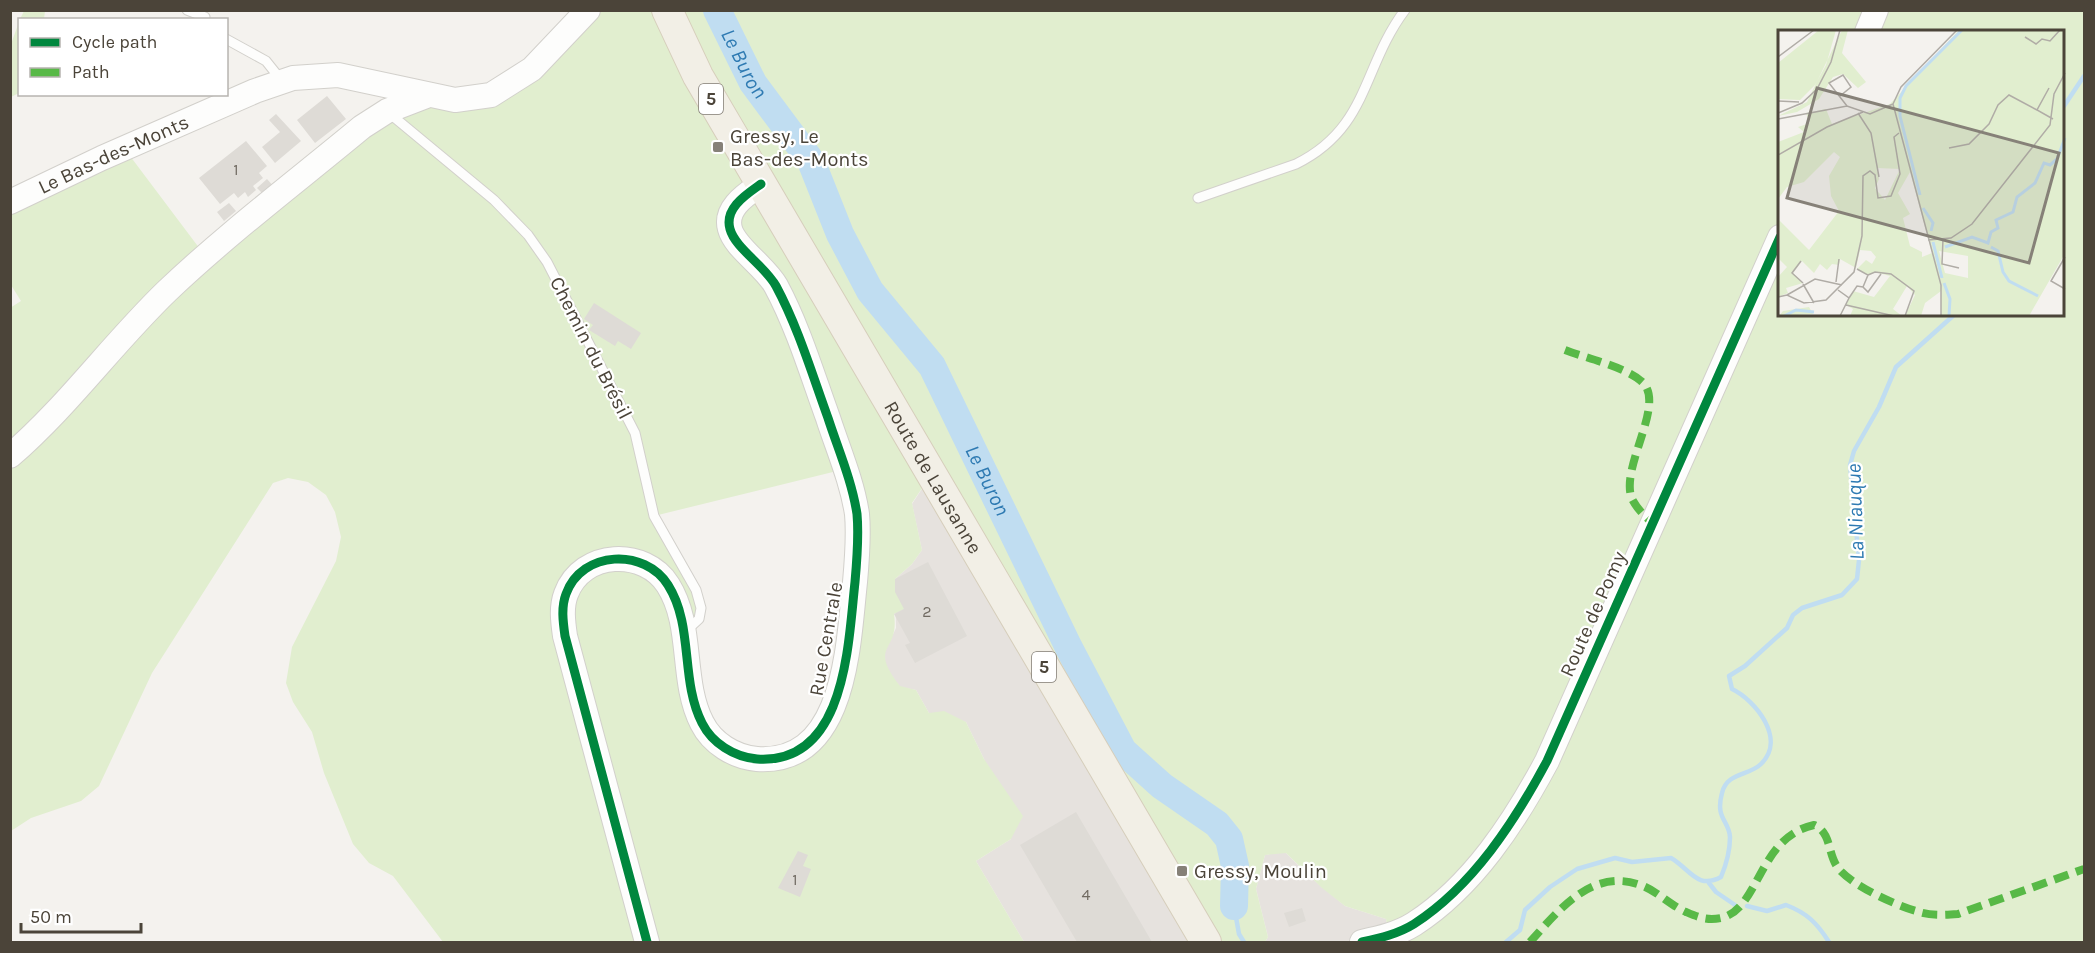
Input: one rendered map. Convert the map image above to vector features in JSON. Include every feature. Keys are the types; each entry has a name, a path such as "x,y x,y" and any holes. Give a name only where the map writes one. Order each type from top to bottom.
{"main road":[{"name":"Route de Lausanne","path":"667,10 698,76 1206,942"}],"street":[{"name":"Le Bas-des-Monts","path":"10,202 102,158 282,81 315,75 356,78 426,96 455,100 473,99 505,89 540,62 588,10"},
{"path":"1868,30 1876,10"},
{"path":"356,78 383,114"},
{"path":"10,456 64,405 169,290 383,114 426,96"},
{"name":"Rue Centrale","path":"647,942 565,636 563,619 566,595 572,582 596,564 609,559 638,560 650,566 669,587 684,632 698,713 705,729 722,746 750,758 779,758 804,747 824,727 836,699 847,644 856,570 856,514 845,469 792,321 773,281 734,238 730,229 729,220 736,204 761,184"},
{"name":"Route de Pomy","path":"1362,942 1389,936 1414,924 1437,906 1480,863 1525,803 1547,761 1778,241"}],"lane":[{"path":"187,10 206,16"},
{"path":"1198,198 1296,164 1309,158 1336,136 1356,108 1405,10"},
{"path":"228,40 266,62 282,81"},
{"name":"Chemin du Brésil","path":"383,114 395,121 512,218 539,249 558,280 634,433 654,516 689,574 699,598 699,619 684,632"}],"shaded area":[{"path":"931,475 1206,942 1024,942 976,861 1011,839 984,759 966,722 929,713 916,690 900,687 886,669 883,655 896,628 895,579 912,564 922,550 912,504"},
{"path":"1286,853 1345,906 1386,919 1389,936 1362,942 1265,942 1268,937 1256,889 1265,855"}],"green space":[{"path":"24,11 45,11 44,18 20,18"},
{"path":"588,11 2084,11 2084,942 1362,942 1389,936 1386,919 1345,906 1322,888 1286,853 1265,855 1256,889 1268,937 1265,942 1206,942 931,475 912,503 922,550 912,564 895,579 904,609 894,614 895,627 885,655 886,663 900,686 916,690 929,713 944,711 966,722 984,759 1023,816 1011,839 976,861 1024,942 443,942 393,876 369,863 353,844 324,773 312,732 293,702 286,683 292,647 336,561 341,537 335,512 326,495 308,482 288,478 273,483 152,673 99,786 81,801 31,818 11,831 10,308 21,301 11,285 11,202 124,148 206,257 378,116 491,95","holes":["845,469 847,644 804,747 736,754 692,693 684,632 701,608 654,516"]},
{"path":"18,25 18,94 11,97 11,44"}],"building":[{"path":"327,96 346,119 315,143 297,120"},
{"path":"276,114 301,141 275,163 262,147 280,132 269,120"},
{"path":"246,141 267,166 259,173 263,178 253,186 256,190 248,197 245,192 238,198 234,193 220,204 199,178"},
{"path":"267,179 275,188 265,196 257,188"},
{"path":"229,203 236,211 224,221 217,212"},
{"path":"594,303 641,333 631,349 618,341 615,346 589,330 593,325 584,319"},
{"path":"928,562 967,636 915,663 905,645 910,643 894,614 904,609 895,592 895,579"},
{"path":"1076,812 1152,942 1077,942 1020,845"},
{"path":"798,851 808,855 803,866 811,869 800,897 778,888"},
{"path":"1302,908 1306,921 1289,927 1284,913"}],"waterway":[{"name":"Le Buron","path":"717,10 753,83 811,161 840,234 870,291 932,366 1069,648 1123,751 1162,786 1217,824 1229,839 1235,866 1234,906"},
{"name":"La Niauque","path":"2065,104 2084,76"},
{"name":"La Niauque","path":"1506,942 1520,930 1525,910 1550,887 1577,869 1615,858 1632,862 1671,858 1700,880 1706,881 1721,877 1730,837 1721,814 1722,793 1733,778 1761,764 1768,754 1771,743 1765,721 1750,702 1732,689 1729,676 1745,666 1787,628 1793,615 1802,608 1842,595 1857,579 1859,560 1850,465 1854,451 1879,407 1896,367 1953,316"},
{"path":"1709,883 1716,892 1735,905"},
{"path":"1747,906 1767,911 1786,905 1800,911 1811,919 1829,942"},
{"name":"Le Buron","path":"1234,906 1239,934 1244,942"}],"marked path":[{"path":"1565,350 1625,371 1641,381 1648,391 1647,419 1632,470 1630,486 1634,503 1653,524"},
{"path":"1530,942 1565,905 1579,894 1593,886 1608,882 1625,881 1643,886 1690,914 1707,919 1721,918 1734,912 1744,901 1781,843 1796,832 1814,825 1824,833 1835,862 1844,874 1886,899 1926,914 1958,914 2084,869"}],"cycle path":[{"path":"647,942 565,636 563,604 574,579 585,569 599,562 614,559 630,560 658,573 668,585 681,618 691,689 702,723 718,743 748,758 786,756 809,743 825,722 837,696 849,637 858,531 855,502 848,477 804,351 784,302 771,279 738,243 730,229 729,221 733,208 743,197 761,184"},
{"path":"1362,942 1389,935 1414,924 1455,891 1491,851 1535,784 1778,241"}],"place":[{"name":"Gressy, Le Bas-des-Monts","path":"718,147"},
{"name":"Gressy, Moulin","path":"1182,871"}]}
